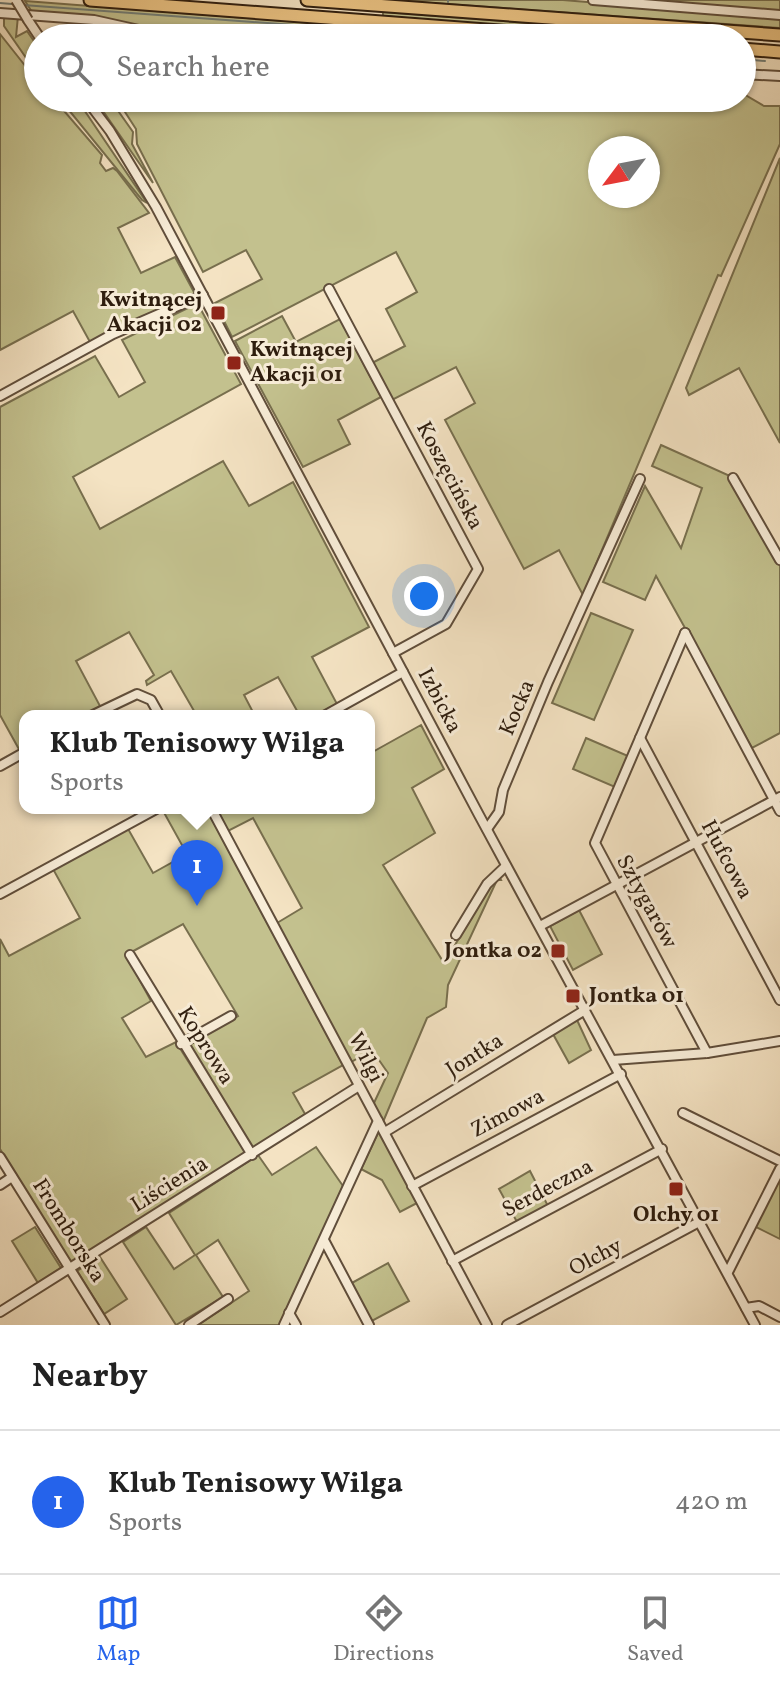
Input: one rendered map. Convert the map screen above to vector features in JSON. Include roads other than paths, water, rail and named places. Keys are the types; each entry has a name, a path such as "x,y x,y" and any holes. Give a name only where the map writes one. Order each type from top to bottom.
{"highway":[{"path":"90,0 408,24"},
{"path":"307,0 631,24"},
{"path":"756,33 780,35"},
{"path":"756,50 780,52"}],"street":[{"path":"16,0 31,24"},
{"path":"593,0 780,15"},
{"path":"0,13 112,24"},
{"path":"756,75 780,76"},
{"name":"Izbicka","path":"95,112 134,168 755,1325"},
{"name":"Koszęcińska","path":"329,289 478,569 446,624 393,653"},
{"path":"0,396 113,334 203,295"},
{"path":"733,478 780,560"},
{"name":"Kocka","path":"487,829 499,812 503,790 640,479"},
{"name":"Sztygarów","path":"707,1053 595,843 685,633 777,799"},
{"path":"335,710 403,672"},
{"path":"104,710 137,694 151,700 157,710"},
{"name":"Hufcowa","path":"640,738 780,1000"},
{"path":"0,766 19,755"},
{"path":"540,926 777,799 780,811"},
{"path":"0,894 147,814"},
{"name":"Wilgi","path":"214,814 487,1325"},
{"path":"456,935 487,884 506,866"},
{"name":"Koprowa","path":"130,955 181,1044 252,1155"},
{"name":"Jontka","path":"385,1132 585,1010"},
{"path":"181,1044 231,1016"},
{"path":"613,1060 707,1053 780,1041"},
{"name":"Zimowa","path":"412,1186 621,1074"},
{"name":"Liścienia","path":"0,1312 359,1086"},
{"path":"683,1113 780,1161"},
{"path":"284,1325 378,1121"},
{"name":"Serdeczna","path":"452,1261 662,1149"},
{"name":"Fromborska","path":"0,1157 105,1325"},
{"path":"728,1272 780,1169"},
{"path":"0,1185 12,1177"},
{"name":"Olchy","path":"507,1325 701,1221"},
{"path":"324,1240 369,1325"},
{"path":"189,1325 228,1299"},
{"path":"746,1308 759,1306 780,1317"},
{"path":"289,1313 296,1325"}],"waterway":[{"path":"0,3 12,4"},
{"path":"23,5 280,24"},
{"path":"756,60 765,61"}],"place":[{"name":"Kwitnącej Akacji 02","path":"218,313"},
{"name":"Kwitnącej Akacji 01","path":"234,363"},
{"name":"Klub Tenisowy Wilga","path":"197,906"},
{"name":"Jontka 02","path":"558,951"},
{"name":"Jontka 01","path":"573,996"},
{"name":"Olchy 01","path":"676,1189"}]}
